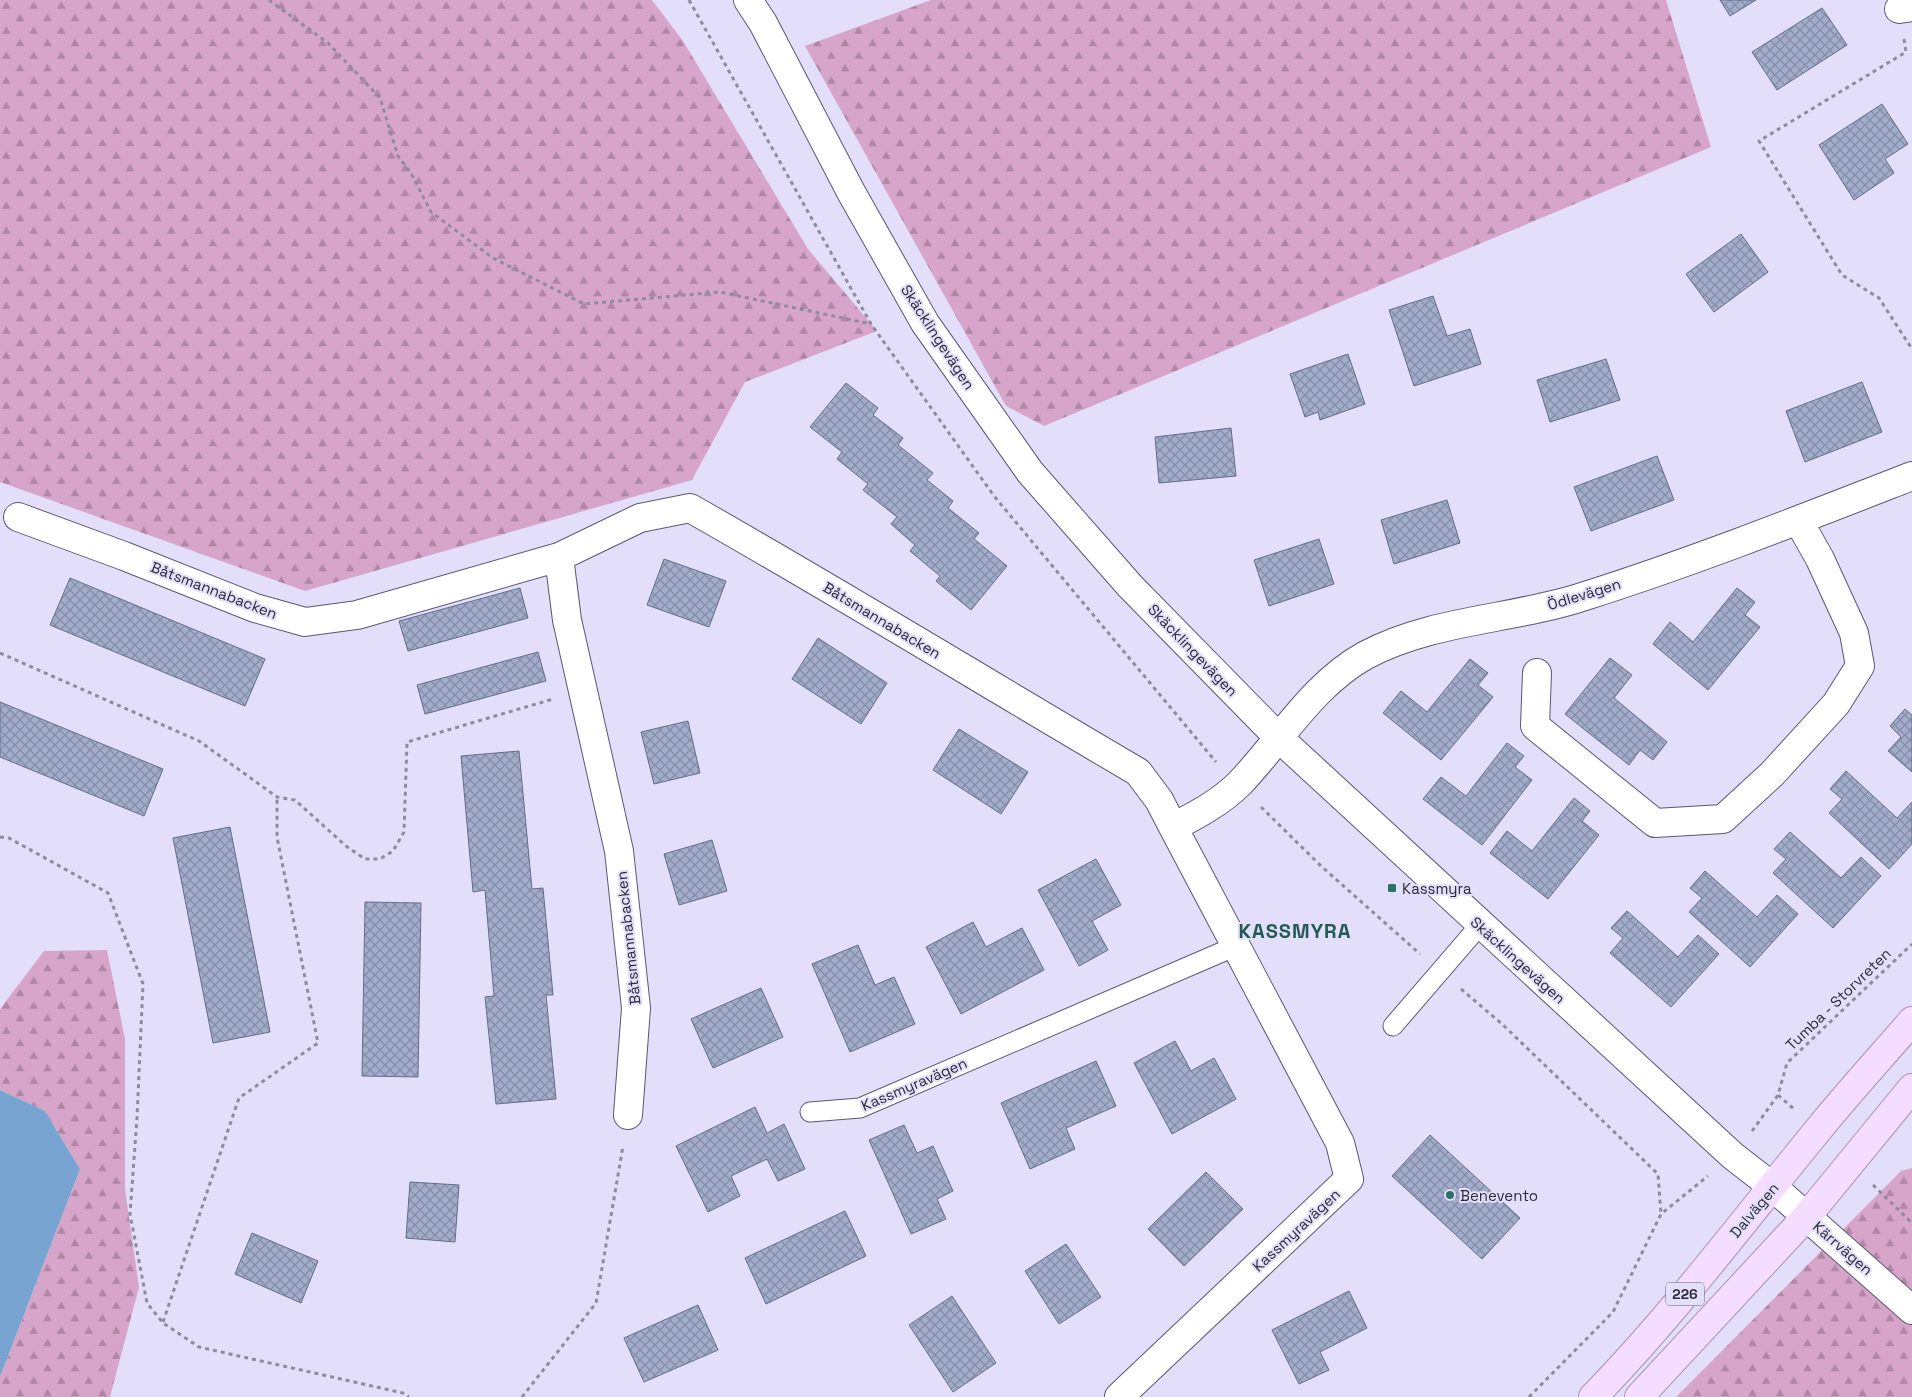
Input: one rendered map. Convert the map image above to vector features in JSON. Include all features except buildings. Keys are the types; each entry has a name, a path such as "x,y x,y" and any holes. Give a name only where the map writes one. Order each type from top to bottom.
{"main road":[{"name":"Dalvägen","path":"1593,1397 1628,1361 1818,1130 1912,1021"},
{"path":"1639,1397 1807,1216 1912,1088"}],"street":[{"name":"Skäcklingevägen","path":"748,0 763,23 851,192 925,323 1030,472 1130,586 1279,738 1480,926 1733,1156 1773,1187"},
{"name":"Ödlevägen","path":"1279,738 1321,689 1366,656 1428,630 1584,597 1798,520 1912,476"},
{"name":"Båtsmannabacken","path":"18,517 124,556 255,608 305,622 357,615 559,557 640,518 690,508 1138,772 1159,800 1173,827"},
{"path":"1537,673 1535,726 1655,823 1723,819 1772,774 1836,704 1860,666 1854,634 1820,559 1798,520"},
{"name":"Båtsmannabacken","path":"559,557 567,620 619,851 636,1008 628,1115"},
{"path":"1173,827 1209,808 1238,785 1279,738"},
{"name":"Kassmyravägen","path":"1119,1397 1349,1179 1340,1143 1173,827"},
{"name":"Kärrvägen","path":"1773,1187 1912,1310"}],"lane":[{"path":"1393,1026 1480,926"},
{"name":"Kassmyravägen","path":"810,1112 860,1108 1236,946"}],"path":[{"path":"269,0 328,43 380,98 398,156 411,173 431,212 493,258 584,304 720,292 871,324"},
{"path":"1906,8 1906,52 1759,141 1842,274 1879,298 1912,349"},
{"path":"0,653 199,741 277,797 295,800 346,846 365,859 380,859 393,851 404,832 407,742 582,690"},
{"path":"163,1323 239,1098 318,1043 277,836 277,797"},
{"path":"0,837 9,838 108,893 143,984 137,1118 130,1214 146,1302 163,1323 199,1347 403,1393 409,1397"},
{"name":"Tumba - Storvreten","path":"1529,1397 1614,1312 1661,1214 1733,1156 1778,1095 1787,1063 1912,944"},
{"path":"522,1397 596,1303 628,1115"}],"green space":[{"path":"0,0 652,0 683,41 808,249 877,331 745,382 692,480 305,591 0,482"},
{"path":"931,0 1666,0 1711,147 1044,426 1006,406 805,46"},
{"path":"107,950 125,1039 125,1189 139,1287 110,1397 0,1397 0,1377 80,1169 45,1111 0,1090 0,1009 44,951"},
{"path":"1912,1168 1912,1397 1676,1397 1901,1171"}],"water":[{"path":"0,1090 45,1111 80,1169 0,1377"}],"place":[{"name":"Kassmyra","path":"1392,888"},
{"name":"Benevento","path":"1450,1195"}],"district":[{"name":"KASSMYRA","path":"1295,931"}]}
